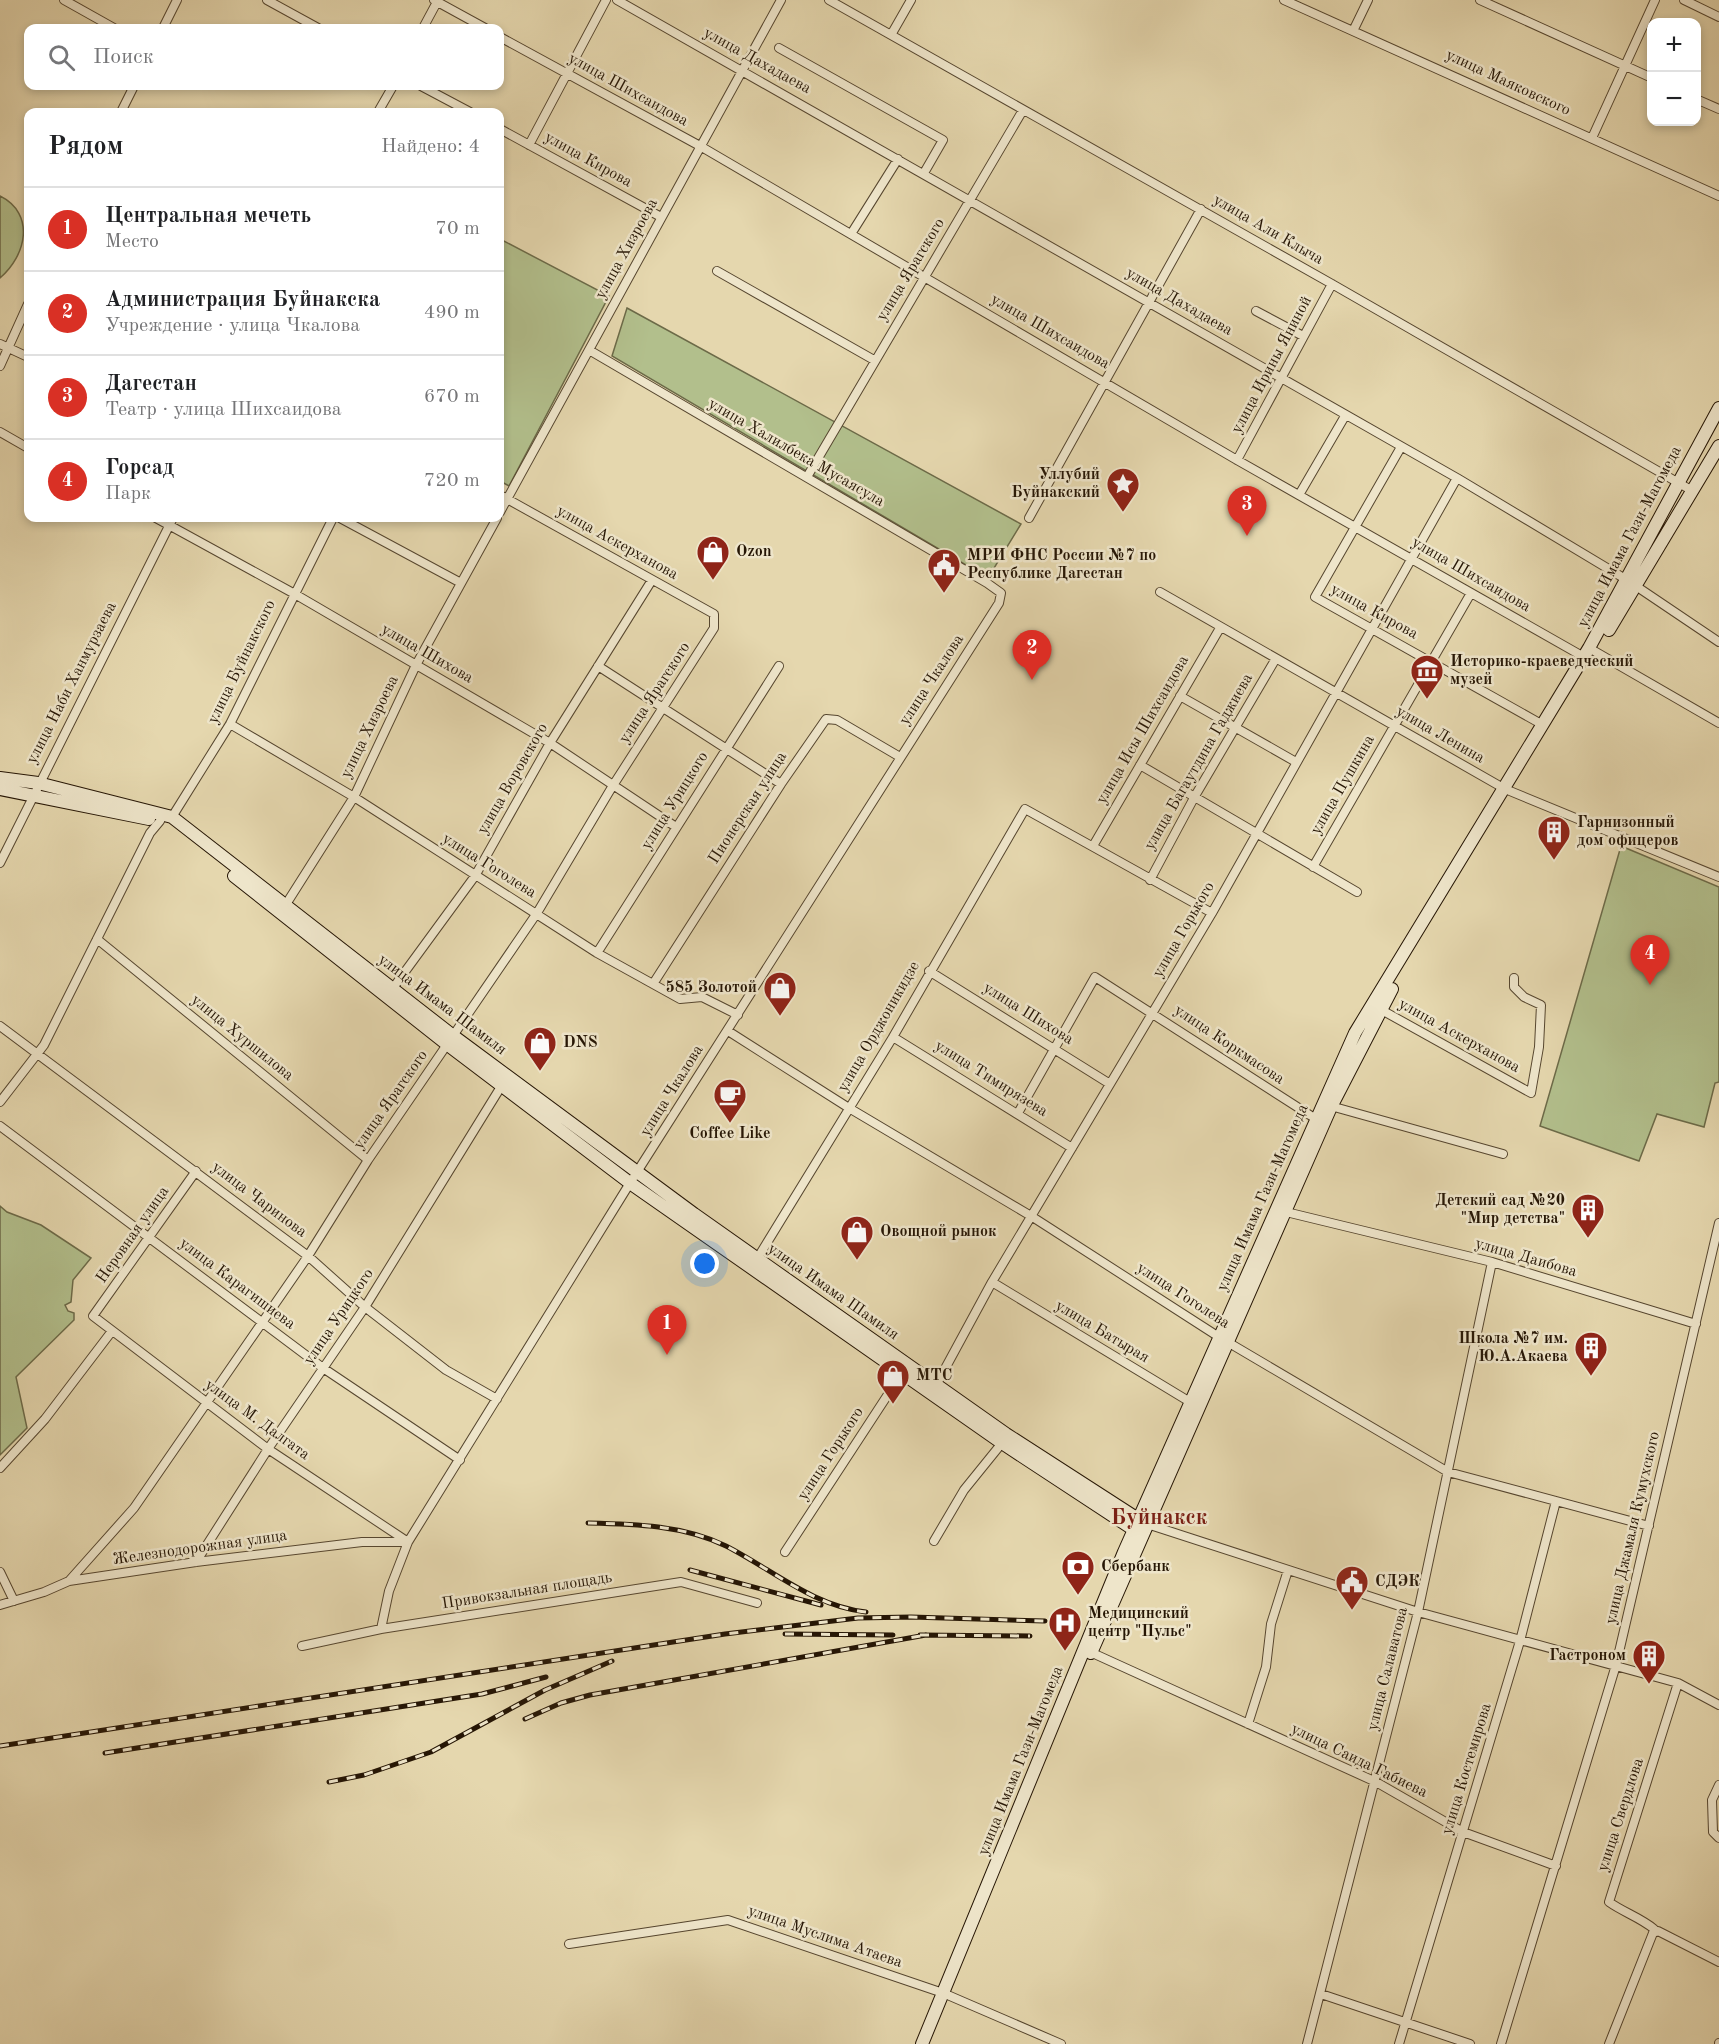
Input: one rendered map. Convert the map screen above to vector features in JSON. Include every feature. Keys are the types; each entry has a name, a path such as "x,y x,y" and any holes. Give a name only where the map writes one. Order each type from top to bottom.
{"main road":[{"name":"улица Имама Гази-Магомеда","path":"1507,790 1543,725 1590,652 1685,487 1719,408"},
{"path":"1685,487 1719,446"},
{"path":"1281,1211 1327,1106 1376,1006 1590,652"},
{"name":"улица Имама Шамиля","path":"0,778 170,824 450,1040 902,1374 934,1389 1006,1434 1142,1528"},
{"name":"улица Имама Шамиля","path":"0,789 36,789 172,817 283,910 393,988 502,1086 634,1178 757,1259 934,1389 1002,1443 1142,1528"},
{"name":"улица Имама Гази-Магомеда","path":"922,2044 946,1995 1088,1651 1124,1552 1142,1528 1281,1211 1316,1119 1327,1106"},
{"path":"929,2044 946,1995"}],"street":[{"path":"64,0 107,24"},
{"path":"165,24 177,0"},
{"path":"267,0 311,24"},
{"path":"529,145 606,0"},
{"name":"улица Дахадаева","path":"617,0 1457,478 1631,582 1719,642"},
{"name":"улица Хизроева","path":"504,495 589,350 781,0"},
{"name":"улица Али Клыча","path":"829,0 1201,209 1685,487"},
{"path":"891,34 911,0"},
{"name":"улица Маяковского","path":"1284,0 1354,29 1719,196"},
{"path":"1354,29 1368,0"},
{"path":"1480,0 1647,76"},
{"path":"1592,138 1655,0"},
{"path":"1684,0 1719,17"},
{"path":"425,24 435,1 478,24"},
{"name":"улица Шихсаидова","path":"504,38 700,146 1237,460 1471,593 1590,652 1719,723"},
{"path":"779,48 943,140 924,173"},
{"path":"123,108 132,90"},
{"path":"380,108 391,90"},
{"path":"429,90 462,108"},
{"path":"1701,101 1719,109"},
{"name":"улица Ярагского","path":"807,477 1023,110"},
{"name":"улица Кирова","path":"504,131 662,217"},
{"path":"852,234 898,159"},
{"path":"1029,518 1201,209"},
{"path":"717,272 874,360"},
{"name":"улица Ирины Яниной","path":"1237,460 1332,284"},
{"path":"0,366 4,346 24,311"},
{"path":"1257,311 1303,336"},
{"path":"4,346 24,355"},
{"name":"улица Халилбека Мусаясула","path":"589,350 987,583"},
{"path":"1299,495 1345,416"},
{"path":"0,432 24,446"},
{"path":"1356,527 1401,447"},
{"name":"улица Горького","path":"934,1389 992,1282 1212,913 1256,831 1457,478"},
{"name":"улица Аскерханова","path":"504,498 714,615 715,621"},
{"name":"улица Наби Ханмурзаева","path":"0,862 170,522"},
{"name":"улица Шихова","path":"173,522 550,743 612,787 676,827"},
{"name":"улица Буйнакского","path":"172,817 230,724 293,593 331,522"},
{"path":"347,522 460,584"},
{"name":"улица Хизроева","path":"283,910 354,797 416,665 495,522"},
{"name":"улица Кирова","path":"1356,527 1315,597 1543,725"},
{"name":"улица Воровского","path":"393,988 475,876 550,743 652,580"},
{"name":"улица Чкалова","path":"381,1629 389,1592 408,1542 634,1178 999,603 1001,593 987,583"},
{"name":"улица Ленина","path":"1160,592 1275,660 1507,790 1719,877"},
{"name":"улица Пушкина","path":"1313,867 1471,593"},
{"name":"улица Ярагского","path":"69,1581 134,1508 308,1256 368,1160 537,913 612,787 714,628 715,621"},
{"name":"улица Исы Шихсаидова","path":"1093,846 1220,628"},
{"name":"улица Багаутдина Гаджиева","path":"1150,880 1195,796 1275,660"},
{"path":"598,666 781,784"},
{"name":"улица Урицкого","path":"597,953 779,666"},
{"path":"1180,696 1296,762"},
{"name":"Пионерская улица","path":"653,984 781,784 826,719 837,720 900,757"},
{"name":"улица Гоголева","path":"230,724 354,797 597,953 680,999 702,997 738,1015"},
{"path":"1140,765 1256,831 1356,892"},
{"name":"улица Орджоникидзе","path":"757,1259 893,1037 929,971 1025,809 1093,846"},
{"path":"0,1102 38,1053 150,833 160,821"},
{"path":"1093,846 1212,913"},
{"name":"улица Хуршилова","path":"97,939 368,1160"},
{"name":"улица Шихова","path":"929,971 1110,1084"},
{"name":"улица Коркмасова","path":"1054,1048 1095,976 1316,1119"},
{"name":"улица Аскерханова","path":"1376,1006 1531,1093 1539,1047 1541,1005 1524,997 1514,987 1514,978"},
{"name":"улица Чаринова","path":"0,1026 308,1256 365,1307 446,1370 498,1399"},
{"name":"улица Гоголева","path":"728,1031 849,1108 1031,1216 1223,1340 1448,1472 1649,1526"},
{"name":"улица Тимирязева","path":"893,1037 1072,1148"},
{"path":"1018,1113 1054,1048"},
{"name":"улица Урицкого","path":"196,1562 268,1449 365,1307 502,1086"},
{"path":"1327,1106 1503,1154"},
{"name":"улица Карагишиева","path":"0,1126 150,1236 322,1368 460,1460"},
{"name":"Неровная улица","path":"93,1316 196,1171"},
{"name":"улица Даибова","path":"1281,1211 1492,1262 1695,1324"},
{"name":"улица Джамаля Кумухского","path":"1501,2044 1616,1665 1719,1223"},
{"name":"улица Салаватова","path":"1307,2044 1418,1612 1492,1262"},
{"name":"улица Батырая","path":"992,1282 1194,1405"},
{"name":"улица М. Далгата","path":"93,1316 268,1449 408,1542"},
{"path":"0,1468 45,1419 112,1331"},
{"name":"улица Горького","path":"785,1551 902,1374"},
{"path":"934,1541 964,1490 1002,1443"},
{"name":"улица Костемирова","path":"1399,2044 1520,1641 1556,1501"},
{"name":"улица Имама Шамиля","path":"1142,1528 1288,1570 1418,1612 1678,1683 1719,1705"},
{"name":"Железнодорожная улица","path":"0,1605 69,1581 196,1562 362,1542 408,1542"},
{"path":"1248,1724 1266,1667 1271,1624 1288,1570"},
{"path":"0,1572 14,1601"},
{"name":"Привокзальная площадь","path":"302,1646 381,1629 681,1582 757,1603"},
{"name":"улица Саида Габиева","path":"1088,1651 1376,1782 1464,1832 1556,1866"},
{"name":"улица Свердлова","path":"1678,1683 1609,1902 1628,1916 1646,1922 1654,1929 1653,1933 1658,1930 1719,1962"},
{"path":"1719,1785 1712,1800 1713,1832 1719,1838"},
{"name":"улица Муслима Атаева","path":"569,1944 728,1920 946,1995 1061,2044"},
{"path":"1609,2044 1653,1933"},
{"path":"1321,1994 1470,2044"}],"green space":[{"path":"0,196 19,213 23,224 23,235 16,258 0,278"},
{"path":"504,241 609,296 509,486 504,483"},
{"path":"627,308 1021,524 988,578 612,356"},
{"path":"1621,846 1719,887 1719,1082 1715,1083 1704,1127 1657,1114 1639,1161 1540,1126"},
{"path":"0,1206 7,1212 41,1225 91,1258 73,1280 71,1302 65,1305 68,1311 74,1313 74,1320 16,1377 27,1428 0,1455"}],"railway":[{"path":"588,1523 658,1527 710,1539 828,1603 866,1612"},
{"path":"690,1570 821,1605"},
{"path":"0,1746 725,1634 858,1618 911,1617 1045,1621"},
{"path":"785,1634 893,1635"},
{"path":"920,1635 1030,1636"},
{"path":"525,1719 561,1703 590,1695 926,1635"},
{"path":"329,1782 364,1775 431,1752 545,1690 612,1661"},
{"path":"105,1753 482,1694 546,1677"}],"place":[{"name":"Уллубий Буйнакский","path":"1123,513"},
{"name":"Дагестан","path":"1247,536"},
{"name":"Ozon","path":"713,581"},
{"name":"МРИ ФНС России №7 по Республике Дагестан","path":"944,594"},
{"name":"Администрация Буйнакска","path":"1032,680"},
{"name":"Историко-краеведческий музей","path":"1427,700"},
{"name":"Гарнизонный дом офицеров","path":"1554,861"},
{"name":"Горсад","path":"1650,985"},
{"name":"585 Золотой","path":"780,1017"},
{"name":"DNS","path":"540,1072"},
{"name":"Coffee Like","path":"730,1124"},
{"name":"Детский сад №20 \"Мир детства\"","path":"1588,1239"},
{"name":"Овощной рынок","path":"857,1261"},
{"name":"Центральная мечеть","path":"667,1355"},
{"name":"Школа №7 им. Ю.А.Акаева","path":"1591,1377"},
{"name":"МТС","path":"893,1405"},
{"name":"Сбербанк","path":"1078,1596"},
{"name":"СДЭК","path":"1352,1611"},
{"name":"Медицинский центр \"Пульс\"","path":"1065,1652"},
{"name":"Гастроном","path":"1649,1685"}],"district":[{"name":"Буйнакск","path":"1159,1518"}]}
